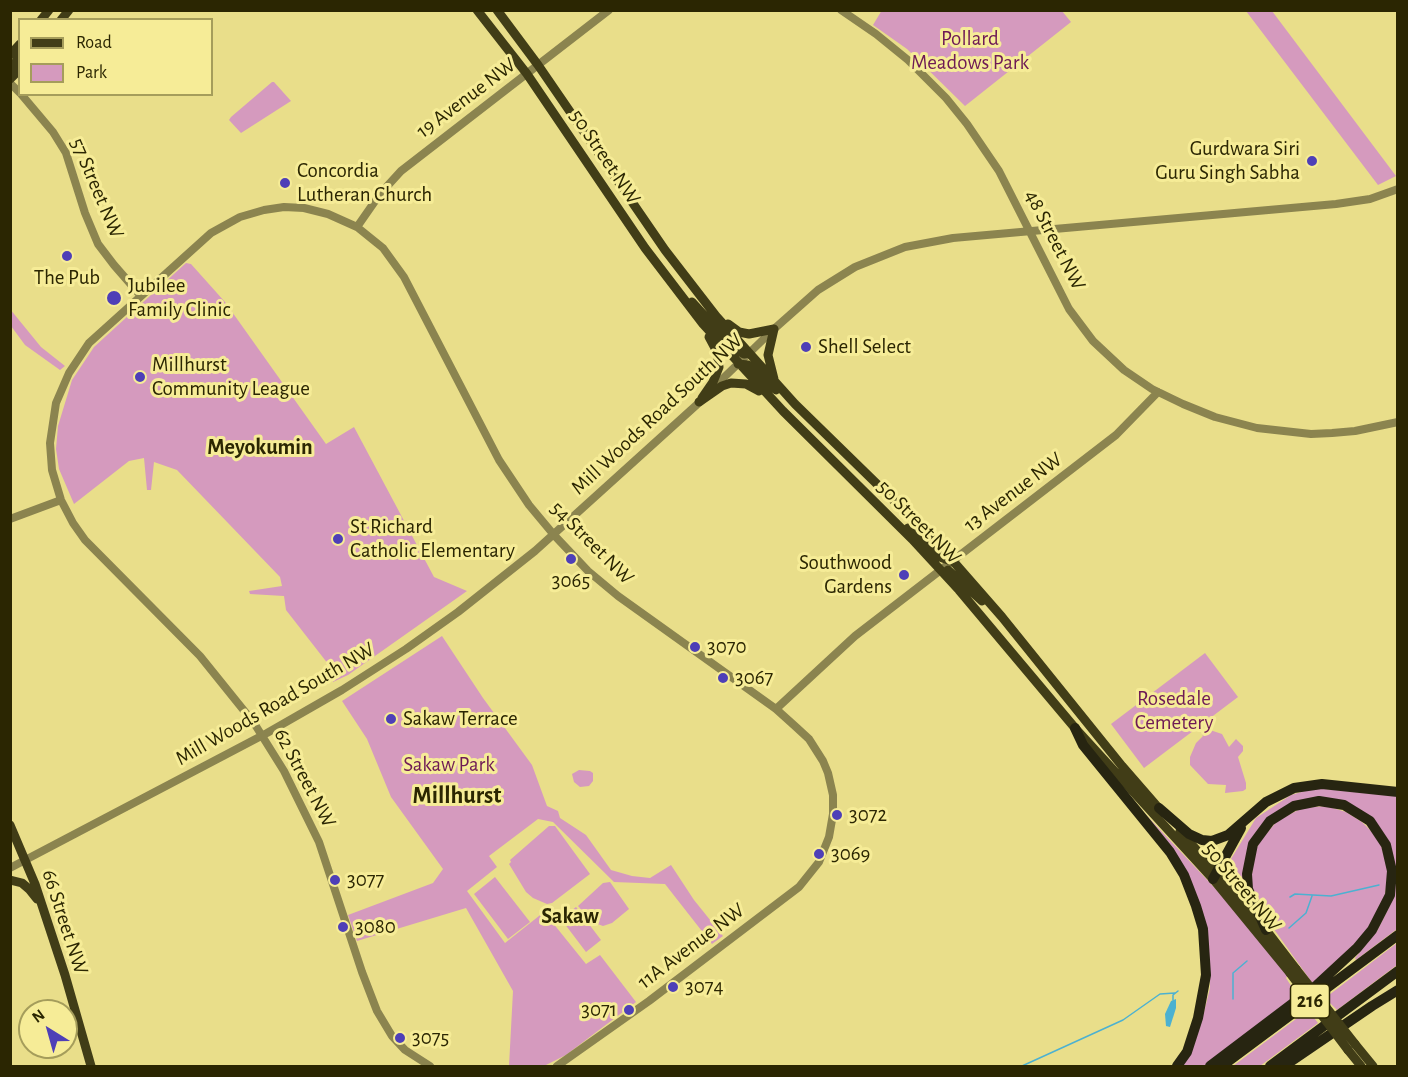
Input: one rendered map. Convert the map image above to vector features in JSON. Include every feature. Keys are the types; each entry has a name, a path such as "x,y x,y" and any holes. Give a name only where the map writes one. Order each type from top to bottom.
{"highway":[{"path":"1075,728 1083,745 1170,852 1182,870 1196,906 1203,929 1206,975 1198,1018 1187,1052 1178,1066"},
{"path":"1159,808 1190,834 1202,840 1212,841 1228,835 1266,802 1294,788 1310,785 1345,785 1398,792"},
{"path":"1210,1066 1317,985 1357,948 1372,930 1390,896 1392,871 1386,845 1370,821 1344,805 1325,801 1294,806 1270,821 1253,844 1247,873 1248,889 1266,930"},
{"path":"1215,875 1237,835 1255,812"},
{"name":"216","path":"1222,1066 1398,935"},
{"name":"216","path":"1270,1066 1398,972"},
{"path":"1284,1066 1398,990"}],"main road":[{"name":"50 Street NW","path":"477,10 527,74 645,248 703,324 783,411 940,570 1075,728 1266,930 1293,971"},
{"name":"50 Street NW","path":"497,10 538,65 665,250 717,316 795,404 921,527 1002,617 1098,737 1215,875 1352,1047"},
{"path":"674,288 684,294 736,350 744,354 749,353"},
{"path":"717,316 733,328 745,333 774,329 768,355 776,383"},
{"path":"699,402 713,382 719,367 717,352 703,324"},
{"path":"738,364 748,365 765,382 795,404"},
{"path":"699,402 731,383 742,384 758,391 783,411"},
{"path":"877,506 894,516 940,557 953,561"},
{"path":"940,570 950,571 1002,617"},
{"name":"66 Street NW","path":"10,825 46,918 91,1066"},
{"path":"10,880 19,882 29,889 46,918"},
{"path":"1352,1047 1361,1066"},
{"path":"1352,1047 1373,1066"}],"street":[{"name":"19 Avenue NW","path":"357,227 395,176 609,10"},
{"name":"48 Street NW","path":"841,10 898,52 946,98 993,161 1062,297 1083,329 1124,370 1158,392 1215,417 1275,431 1311,434 1355,431 1398,422"},
{"name":"57 Street NW","path":"22,96 53,132 66,153 85,213 98,244 141,296"},
{"name":"Mill Woods Road South NW","path":"10,868 262,736 342,690 413,644 498,581 554,535 699,402 800,305 836,278 891,251 939,240 1336,204 1370,199 1398,189"},
{"name":"54 Street NW","path":"141,296 220,227 240,217 284,207 304,208 328,214 357,227 383,248 400,269 496,454 529,505 554,535 588,571 618,596 776,709 809,739 823,761 833,795 833,814 829,837"},
{"name":"62 Street NW","path":"141,296 89,343 73,365 56,403 50,443 52,470 62,500 73,523 85,540 200,656 249,715 284,771 319,842 376,1011 392,1036 425,1066"},
{"name":"13 Avenue NW","path":"776,709 850,640 1116,435 1158,392"},
{"path":"10,519 62,500"},
{"name":"11A Avenue NW","path":"557,1066 649,1001 799,887 819,862 829,837"}],"green space":[{"name":"Pollard Meadows Park","path":"882,10 1062,11 1071,22 965,106 907,49 873,25"},
{"path":"1246,11 1272,11 1396,176 1378,185"},
{"path":"272,82 291,101 241,133 229,120"},
{"path":"186,263 191,264 225,302 326,444 354,427 434,577 467,591 348,675 333,682 332,669 286,610 284,596 250,594 249,591 282,586 280,577 177,470 154,462 151,490 147,490 144,458 129,461 74,504 59,469 56,449 58,426 72,380 94,347"},
{"path":"10,309 41,347 65,366 60,370 25,345 11,326"},
{"name":"Sakaw Park","path":"442,636 483,698 532,765 547,806 558,811 560,818 586,835 611,870 650,878 671,865 694,900 723,936 712,944 665,884 614,882 553,822 538,819 489,856 497,867 467,891 505,943 544,912 586,964 600,955 636,1002 566,1055 544,1066 509,1066 513,991 466,908 357,941 348,915 433,883 443,869 391,797 367,739 342,701"},
{"name":"Rosedale Cemetery","path":"1205,653 1238,697 1144,768 1111,724"},
{"path":"1210,730 1222,734 1229,747 1236,739 1243,746 1243,751 1238,757 1246,783 1246,789 1243,791 1225,793 1226,785 1208,784 1190,765 1190,757 1196,743 1203,736 1202,734"},
{"path":"579,770 593,773 593,781 589,786 580,787 574,782 572,774"},
{"path":"1315,788 1397,796 1397,929 1356,960 1355,958 1377,931 1391,903 1392,856 1350,805 1300,801 1250,843 1248,902 1223,872 1256,818 1291,795"},
{"path":"1132,800 1228,902 1288,975 1286,978 1297,995 1205,1066 1181,1066 1204,1012 1210,988 1210,969 1197,896"},
{"path":"1326,806 1346,812 1362,822 1372,832 1381,845 1388,870 1385,896 1367,932 1313,984 1256,904 1251,881 1255,851 1277,821 1302,808"},
{"path":"549,826 555,826 590,874 552,903 547,904 526,892 509,864 510,860"},
{"path":"495,877 530,922 508,939 474,894"},
{"path":"610,882 629,909 612,923 603,926 592,922 578,906 603,883"},
{"path":"576,907 601,940 586,952 561,919"},
{"path":"1397,943 1397,965 1337,1010 1325,998"},
{"path":"1308,1010 1318,1023 1260,1066 1233,1066"}],"water":[{"path":"1176,999 1176,1008 1170,1027 1166,1026 1165,1014 1171,1001"}],"waterway":[{"path":"1290,897 1295,894 1331,896 1379,885"},
{"path":"1289,928 1306,913 1312,896"},
{"path":"1233,999 1233,973 1247,961"},
{"path":"1173,1000 1173,995 1178,991"},
{"path":"1022,1066 1123,1020 1160,994 1175,993"}],"place":[{"name":"Gurdwara Siri Guru Singh Sabha","path":"1312,161"},
{"name":"Concordia Lutheran Church","path":"285,183"},
{"name":"The Pub","path":"67,256"},
{"name":"Jubilee Family Clinic","path":"114,298"},
{"name":"Shell Select","path":"806,347"},
{"name":"Millhurst Community League","path":"140,377"},
{"name":"St Richard Catholic Elementary","path":"338,539"},
{"name":"3065","path":"571,559"},
{"name":"Southwood Gardens","path":"904,575"},
{"name":"3070","path":"695,647"},
{"name":"3067","path":"723,678"},
{"name":"Sakaw Terrace","path":"391,719"},
{"name":"3072","path":"837,815"},
{"name":"3069","path":"819,854"},
{"name":"3077","path":"335,880"},
{"name":"3080","path":"343,927"},
{"name":"3074","path":"673,987"},
{"name":"3071","path":"629,1010"},
{"name":"3075","path":"400,1038"}],"district":[{"name":"Meyokumin","path":"260,447"},
{"name":"Millhurst","path":"457,796"},
{"name":"Sakaw","path":"570,916"}]}
